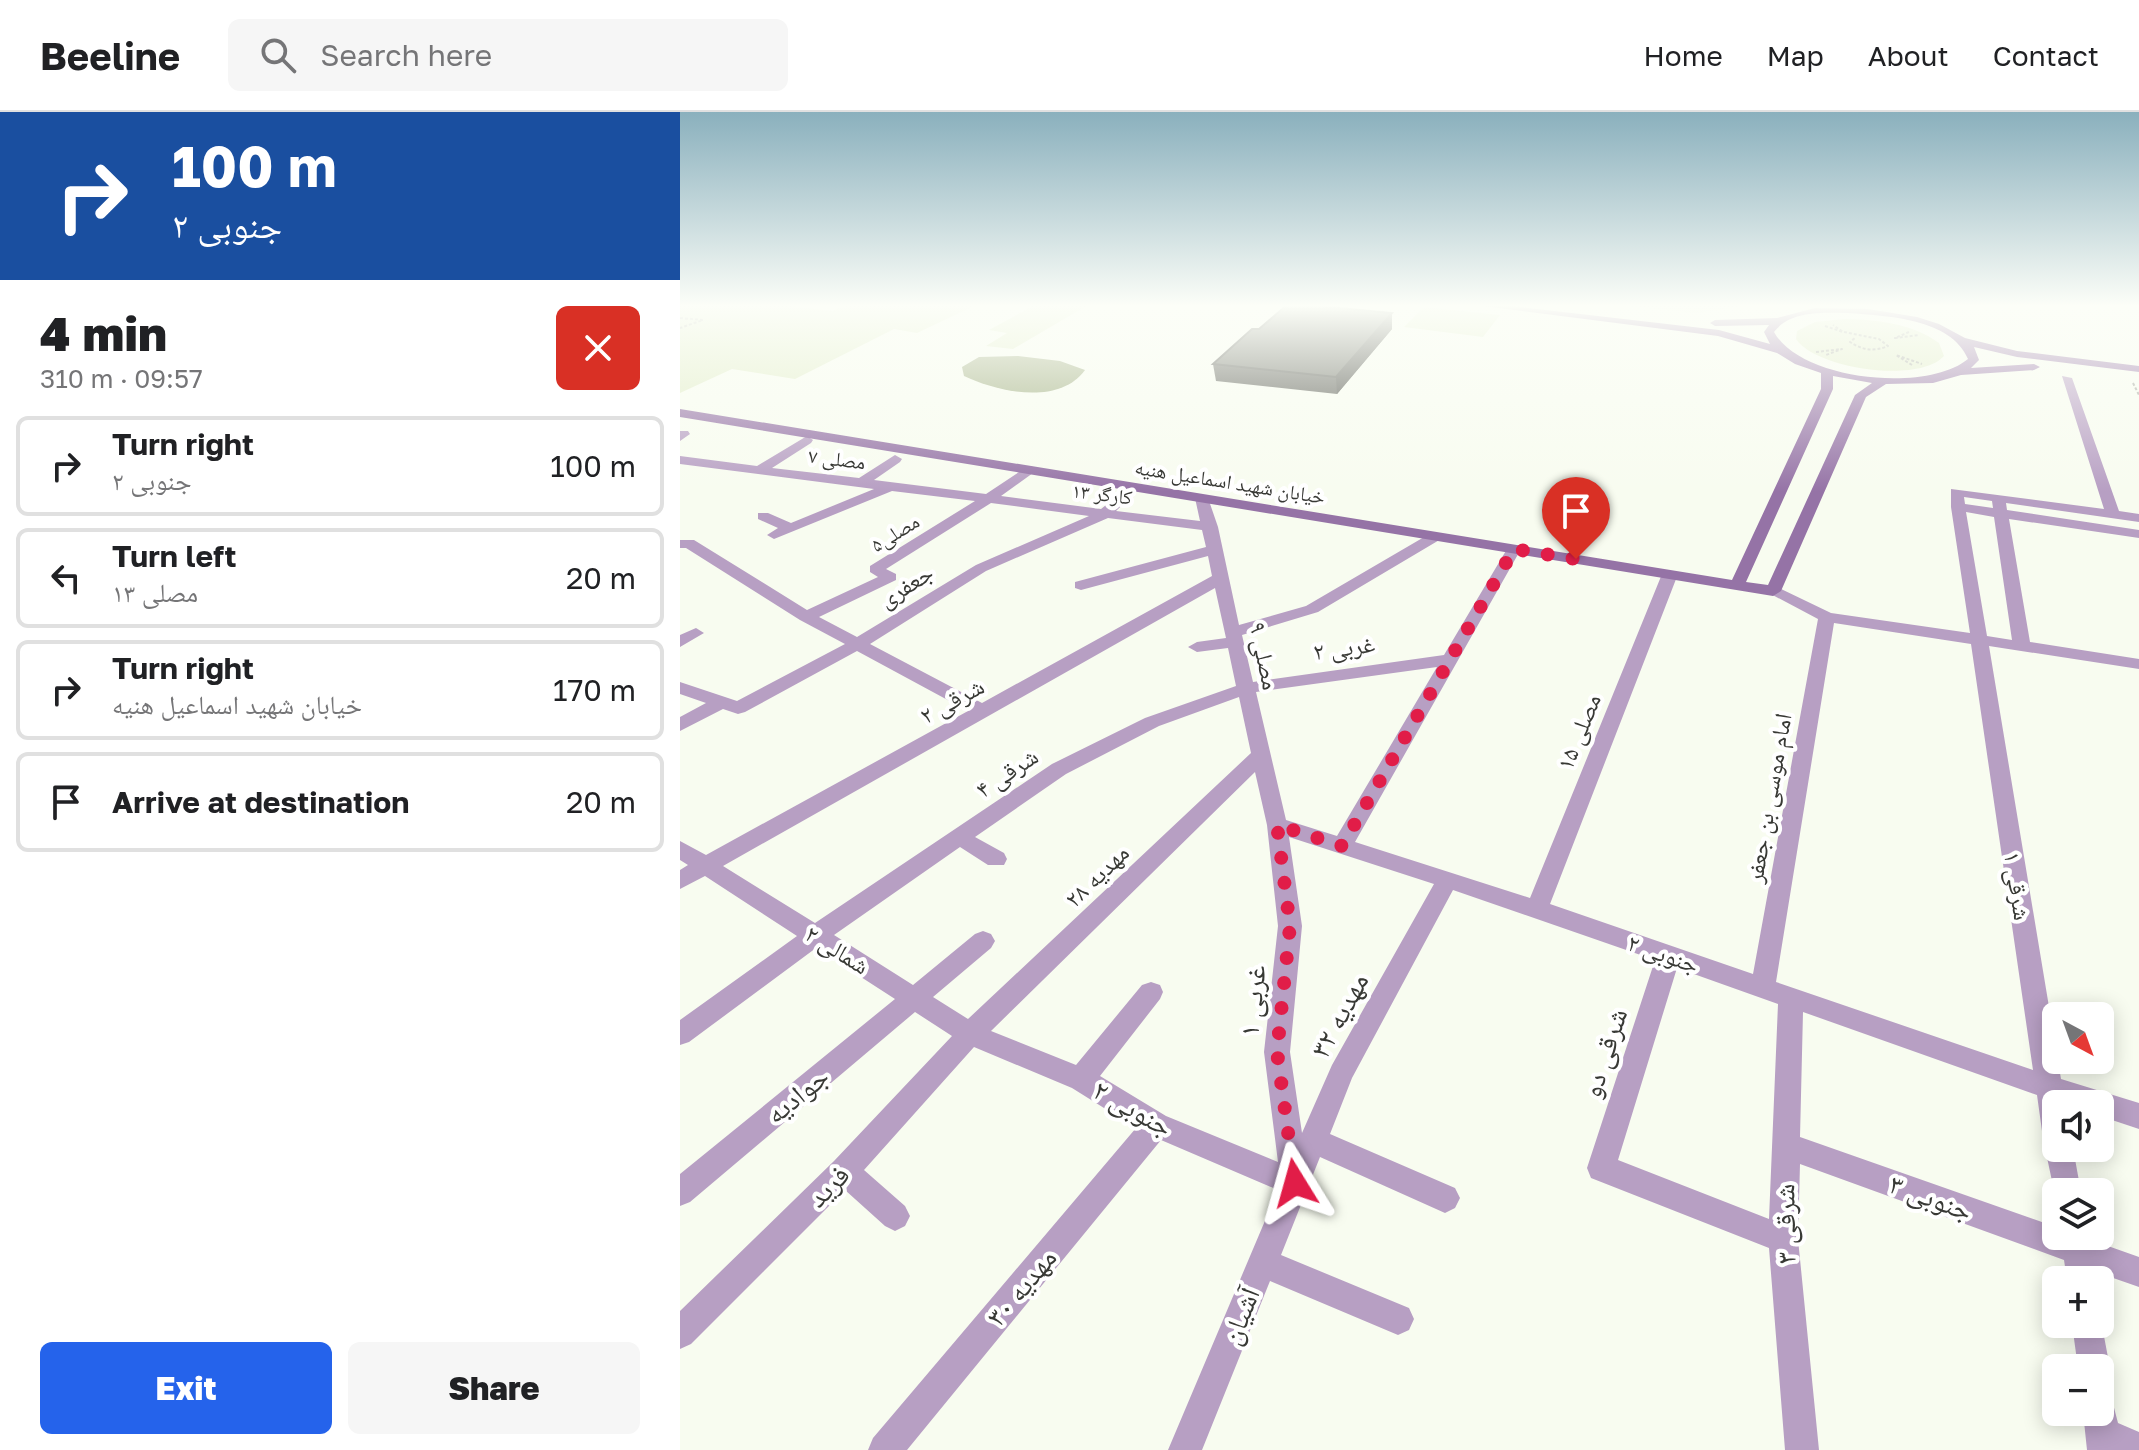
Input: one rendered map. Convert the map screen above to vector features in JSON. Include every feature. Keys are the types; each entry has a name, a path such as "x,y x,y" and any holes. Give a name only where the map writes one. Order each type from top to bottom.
{"main road":[{"path":"1737,585 1827,389 1828,367"},
{"path":"1833,367 1883,381 1935,379 2002,367"},
{"path":"1962,372 1967,367"},
{"path":"2034,367 2136,375"},
{"path":"2093,367 2136,375"},
{"path":"1773,591 1861,395 1883,381"},
{"name":"خیابان شهید اسماعیل هنیه","path":"680,413 1773,591"}],"street":[{"path":"2066,378 2113,514"},
{"path":"759,470 807,440"},
{"path":"861,483 895,459"},
{"name":"مصلی ۷","path":"681,461 989,499"},
{"path":"989,499 1028,470"},
{"path":"774,535 890,486"},
{"path":"1103,515 1134,487"},
{"name":"مصلی ۹","path":"1202,498 1277,825"},
{"name":"کارگر ۱۳","path":"989,499 1211,527"},
{"name":"مصلی۵","path":"806,617 890,577 875,569 989,499"},
{"path":"1980,641 1957,499 2139,518"},
{"path":"2000,505 2139,534"},
{"path":"2000,505 2022,648"},
{"name":"جعفری","path":"680,725 730,705 860,643 981,568 1103,515"},
{"path":"763,516 790,528"},
{"path":"1197,647 1235,637 1312,609 1436,536"},
{"path":"685,543 806,617 983,711"},
{"path":"1081,585 1216,549"},
{"path":"1342,846 1514,549"},
{"name":"مصلی ۱۵","path":"1537,909 1670,574"},
{"name":"۲ شرقی","path":"705,867 1222,577"},
{"path":"1773,591 1827,617 2139,664"},
{"name":"امام موسی بن جعفر","path":"1777,992 1827,617"},
{"path":"680,642 696,633"},
{"name":"شرقی ۱","path":"1980,641 2049,1090"},
{"name":"۲ غربی","path":"1247,688 1449,660"},
{"path":"680,688 730,705"},
{"name":"۴ شرقی","path":"680,1034 814,936 1059,769 1152,722 1247,688"},
{"name":"مهدیه ۲۸","path":"970,1034 1261,755"},
{"name":"جنوبی ۲","path":"1277,825 1537,909 1668,957 2139,1116"},
{"name":"۱ غربی","path":"1277,825 1290,926 1277,1052 1295,1183"},
{"path":"959,837 996,859"},
{"name":"۲ شمالی","path":"680,849 970,1034"},
{"path":"680,880 705,867"},
{"name":"مهدیه ۳۲","path":"1295,1183 1341,1073 1447,881"},
{"name":"جوادیه","path":"680,1192 983,941"},
{"name":"شرقی دو","path":"1668,957 1601,1168 1783,1239"},
{"path":"1081,1079 1151,992"},
{"name":"شرقی ۳","path":"1777,992 1785,1145 1783,1239 1802,1450"},
{"name":"۲ جنوبی","path":"970,1034 1081,1079 1156,1125 1295,1183"},
{"name":"فرید","path":"680,1333 844,1171 970,1034"},
{"name":"مهدیه ۳۰","path":"885,1450 1156,1125"},
{"path":"1313,1140 1445,1198"},
{"name":"جنوبی ۳","path":"1785,1145 2042,1232"},
{"path":"844,1171 895,1216"},
{"name":"آشیان","path":"1185,1450 1295,1183"},
{"name":"جنوبی ۳","path":"2091,1250 2139,1272"},
{"path":"1262,1262 1398,1319"},
{"path":"2102,1432 2139,1449"}],"path":[{"path":"1908,370 1919,368"},
{"path":"2136,375 2139,395"}],"shaded area":[{"path":"680,367 818,367 795,379 732,369 680,393"},
{"path":"962,367 1078,367 1085,370 1074,381 1044,392 1010,391 964,376"},
{"path":"1859,367 1920,367 1891,371"}],"building":[{"path":"1246,367 1344,367 1336,377"}],"route":[{"path":"1295,1183 1277,1052 1290,926 1277,825 1342,846 1514,549 1576,559"}]}
